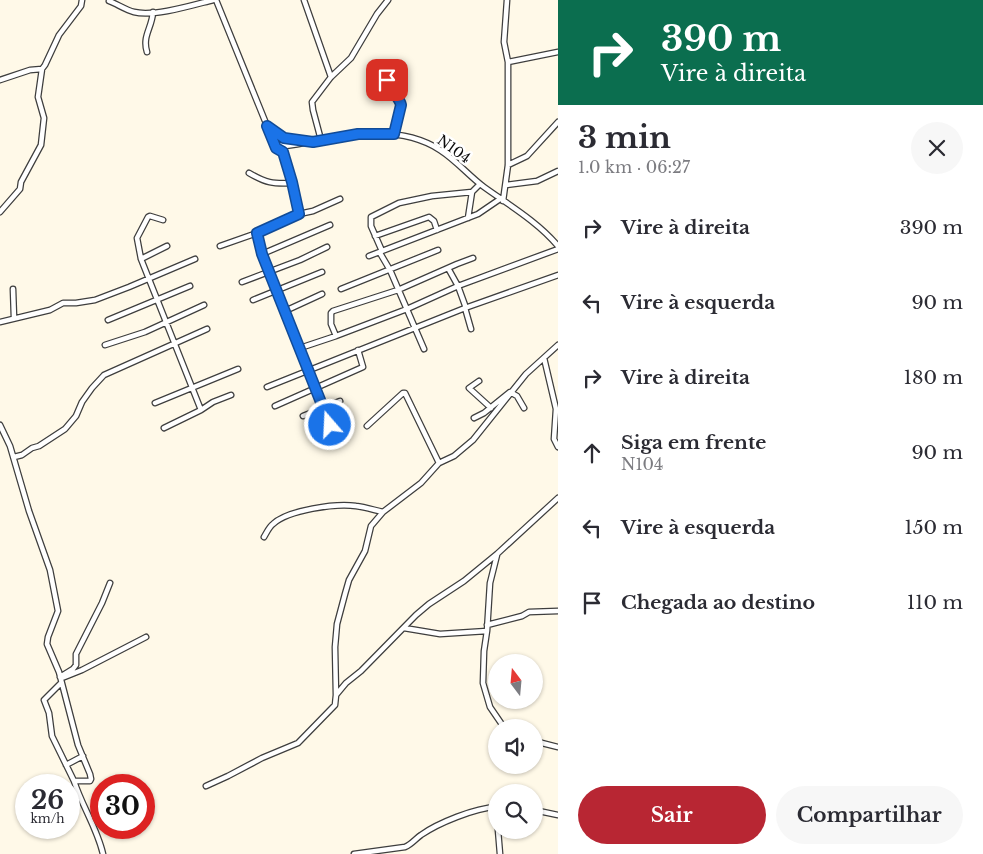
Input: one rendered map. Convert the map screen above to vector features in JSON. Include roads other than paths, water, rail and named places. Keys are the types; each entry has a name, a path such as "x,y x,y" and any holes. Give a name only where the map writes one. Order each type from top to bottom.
{"street":[{"path":"0,212 20,189 21,182 41,145 44,118 38,104 38,97 42,69 59,35 81,6 82,0"},
{"path":"109,1 134,12 153,12 215,0 276,148 283,152"},
{"path":"304,0 330,76"},
{"path":"321,140 312,110 312,102 330,76 351,58 377,14 388,0"},
{"path":"369,256 478,214 501,200 506,185 508,165 508,62 504,42 507,0"},
{"path":"147,52 144,40 152,23 153,12"},
{"path":"508,62 558,52"},
{"path":"0,80 30,70 42,69"},
{"path":"390,76 386,81 401,105 394,134"},
{"path":"508,165 520,160 533,150 558,122"},
{"name":"N104","path":"267,126 284,138 313,142"},
{"name":"N104","path":"282,146 358,134 394,134 424,142 456,161 480,184 542,229 558,248"},
{"path":"273,139 282,146 299,214"},
{"path":"506,185 537,181 558,171"},
{"path":"249,173 261,180 276,184 292,182"},
{"path":"468,218 472,192 480,184"},
{"path":"424,349 381,252 370,217 399,203 432,196 472,192"},
{"path":"220,246 340,199"},
{"path":"163,220 148,217 137,238 141,259 201,410"},
{"path":"375,236 429,217 438,230"},
{"path":"262,254 330,225"},
{"path":"257,233 262,254 330,425"},
{"path":"141,259 167,246"},
{"path":"242,282 327,247"},
{"path":"300,348 406,309 458,286 558,248"},
{"path":"341,289 438,250"},
{"path":"336,336 331,324 332,311 398,290 473,258"},
{"path":"0,322 50,310 63,303 76,304 95,300 195,259"},
{"path":"448,268 458,286 470,329"},
{"path":"253,300 322,272"},
{"path":"267,387 465,308 558,274"},
{"path":"108,320 190,286"},
{"path":"13,289 14,318"},
{"path":"285,311 322,294"},
{"path":"105,345 145,332 204,305"},
{"path":"14,457 39,446 65,429 76,416 82,402 92,388 104,376 207,329"},
{"path":"206,786 262,758 298,743 335,705 337,624 349,580 365,551 370,526 383,512 421,483 439,462 454,456 473,440 526,374 558,345"},
{"path":"275,406 363,367 358,350"},
{"path":"544,358 556,409 554,439 558,447"},
{"path":"155,403 238,369"},
{"path":"478,381 469,388 491,408"},
{"path":"474,418 491,408 508,392 511,392"},
{"path":"511,392 524,408"},
{"path":"367,426 402,393 407,394 439,462"},
{"path":"164,428 213,402 231,396"},
{"path":"303,416 340,401"},
{"path":"0,425 14,457 29,511 50,570 58,612 47,640 61,679 91,780 80,781"},
{"path":"336,695 346,683 361,671 429,604 464,581 497,554 558,498"},
{"path":"264,537 272,524 281,518 337,505 356,506 383,512"},
{"path":"497,554 490,583 483,683 490,706 498,719"},
{"path":"70,774 52,736 49,713 44,700 61,679 76,665 76,654 102,604 110,583"},
{"path":"487,624 522,616 529,612 558,611"},
{"path":"404,628 440,634 487,631"},
{"path":"61,679 146,637"},
{"path":"543,743 558,747"},
{"path":"66,765 83,756"},
{"path":"80,800 95,827 104,854"},
{"path":"354,854 383,852 405,847 420,835 467,813 488,809"},
{"path":"543,812 558,815"},
{"path":"499,839 500,854"}]}
